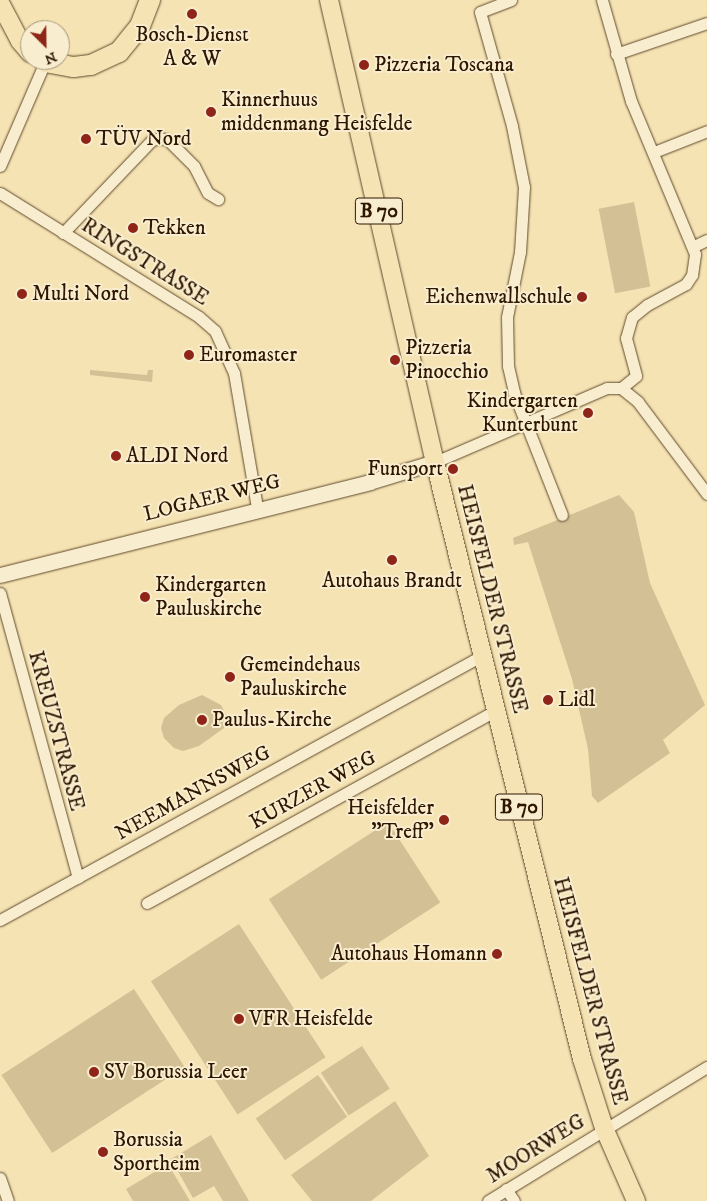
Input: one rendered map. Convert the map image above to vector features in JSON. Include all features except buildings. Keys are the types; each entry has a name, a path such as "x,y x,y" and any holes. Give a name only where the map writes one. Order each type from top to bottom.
{"highway":[{"path":"133,37 140,0"},
{"path":"70,67 91,65 119,52 133,37 150,0"}],"main road":[{"name":"HEISFELDER STRASSE","path":"329,0 435,462 582,1059 604,1128 636,1201"},
{"path":"0,3 20,41"}],"street":[{"path":"512,0 480,12 512,126 524,187 520,252 511,293 506,346 514,393 562,515"},
{"path":"435,462 607,388 621,388 636,376 626,338 632,317 686,284 695,264 694,246 631,101 602,0"},
{"path":"616,54 707,23"},
{"path":"0,166 35,70"},
{"path":"654,152 707,131"},
{"path":"63,233 152,140 160,138 168,140 194,166 208,193 218,199"},
{"name":"RINGSTRASSE","path":"0,193 199,317 215,332 234,372 257,508"},
{"path":"694,246 707,240"},
{"path":"621,388 638,402 707,494"},
{"name":"LOGAER WEG","path":"0,575 257,508 369,482 435,462"},
{"name":"KREUZSTRASSE","path":"0,593 78,878"},
{"name":"NEEMANNSWEG","path":"0,920 483,656"},
{"name":"KURZER WEG","path":"147,903 497,710"},
{"name":"MOORWEG","path":"488,1201 707,1066"},
{"path":"0,1178 8,1201"},
{"path":"506,1189 514,1201"}],"shaded area":[{"path":"634,202 650,286 615,293 599,209"},
{"path":"90,370 147,375 148,370 153,370 152,382 90,375"},
{"path":"619,495 634,512 650,583 705,705 663,740 670,753 598,803 592,796 588,749 572,679 528,542 514,545 513,538"},
{"path":"202,695 221,705 227,716 224,728 199,746 183,751 174,748 164,738 161,728 164,718 179,705"},
{"name":"VFR Heisfelde","path":"388,822 440,903 321,980 269,899"},
{"name":"VFR Heisfelde","path":"239,924 326,1057 238,1115 151,981"},
{"name":"SV Borussia Leer","path":"134,989 185,1067 52,1153 1,1075"},
{"name":"VFR Heisfelde","path":"362,1046 390,1089 349,1115 321,1073"},
{"name":"VFR Heisfelde","path":"318,1075 347,1117 285,1160 256,1119"},
{"path":"395,1101 429,1156 371,1201 312,1201 291,1175"},
{"path":"211,1135 249,1201 223,1201 214,1186 193,1198 171,1159"},
{"path":"168,1164 190,1201 133,1201 126,1189"}],"place":[{"name":"Bosch-Dienst A & W","path":"192,14"},
{"name":"Pizzeria Toscana","path":"364,65"},
{"name":"Kinnerhuus middenmang Heisfelde","path":"211,112"},
{"name":"TÜV Nord","path":"86,139"},
{"name":"Tekken","path":"133,228"},
{"name":"Multi Nord","path":"22,294"},
{"name":"Eichenwallschule","path":"582,297"},
{"name":"Euromaster","path":"189,355"},
{"name":"Pizzeria Pinocchio","path":"395,360"},
{"name":"Kindergarten Kunterbunt","path":"588,413"},
{"name":"ALDI Nord","path":"116,456"},
{"name":"Funsport","path":"453,469"},
{"name":"Autohaus Brandt","path":"392,560"},
{"name":"Kindergarten Pauluskirche","path":"145,597"},
{"name":"Gemeindehaus Pauluskirche","path":"230,677"},
{"name":"Lidl","path":"548,700"},
{"name":"Paulus-Kirche","path":"202,720"},
{"name":"Heisfelder \"Treff\"","path":"444,820"},
{"name":"Autohaus Homann","path":"497,954"},
{"name":"VFR Heisfelde","path":"239,1019"},
{"name":"SV Borussia Leer","path":"94,1072"},
{"name":"Borussia Sportheim","path":"103,1152"}]}
